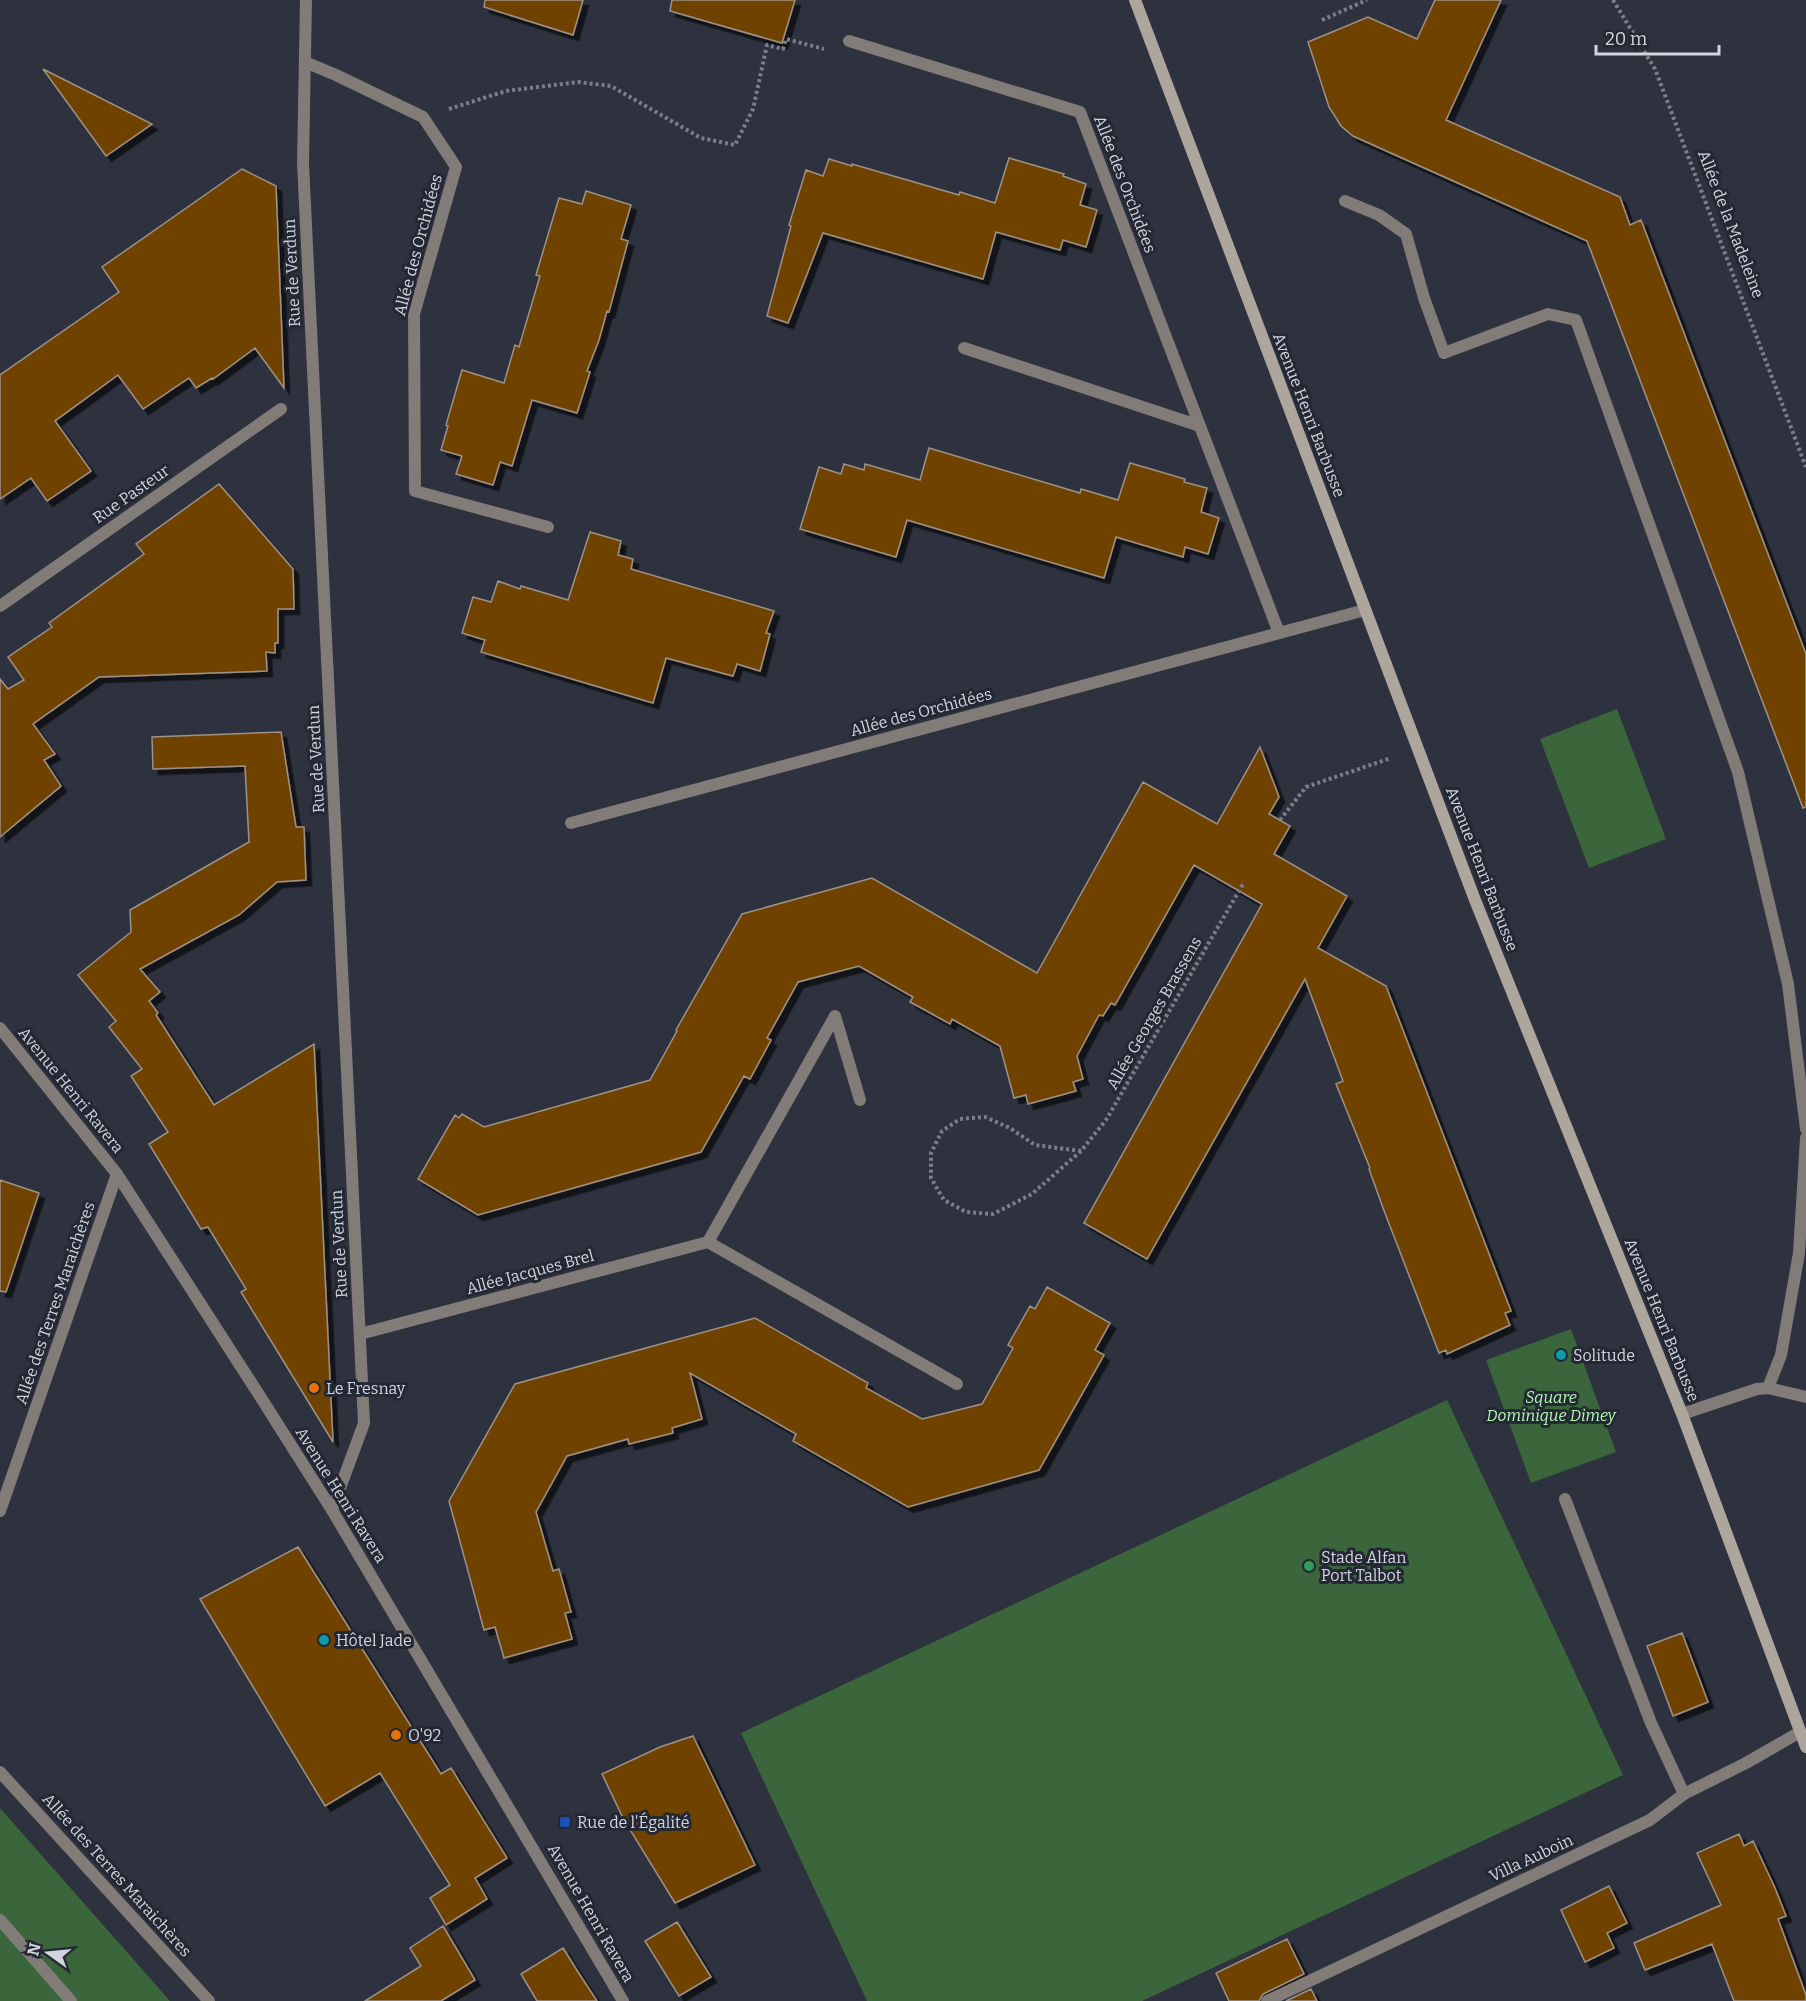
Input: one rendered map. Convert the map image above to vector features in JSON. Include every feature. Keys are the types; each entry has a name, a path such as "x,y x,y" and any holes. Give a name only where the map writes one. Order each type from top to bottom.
{"main road":[{"name":"Avenue Henri Barbusse","path":"1135,0 1475,900 1682,1414 1806,1747"}],"street":[{"name":"Rue de Verdun","path":"306,0 303,163 364,1423 332,1510"},
{"name":"Allée des Orchidées","path":"849,41 1080,112 1279,633"},
{"path":"305,63 336,75 423,117"},
{"name":"Allée des Orchidées","path":"423,117 456,167 414,314 415,491 548,527"},
{"path":"1345,201 1378,215 1406,234 1424,298 1444,353 1548,314 1576,320 1738,772 1788,984 1806,1129"},
{"path":"964,348 1200,426"},
{"name":"Rue Pasteur","path":"0,606 281,409"},
{"name":"Allée des Orchidées","path":"571,823 1365,610"},
{"path":"860,1100 835,1016 708,1242 957,1384"},
{"name":"Avenue Henri Ravera","path":"0,1028 117,1174 332,1510 624,2001"},
{"path":"1768,1388 1781,1355 1799,1253 1806,1138"},
{"name":"Allée des Terres Maraichères","path":"0,1512 117,1174"},
{"name":"Allée Jacques Brel","path":"360,1334 708,1242"},
{"path":"1682,1414 1757,1389 1768,1388 1806,1396"},
{"path":"1565,1499 1652,1723 1684,1794"},
{"name":"Villa Auboin","path":"1267,2001 1650,1820 1684,1794 1746,1763 1800,1732"},
{"name":"Allée des Terres Maraichères","path":"0,1772 209,2001"},
{"path":"0,1920 71,2001"}],"path":[{"path":"1322,20 1367,0"},
{"name":"Allée de la Madeleine","path":"1613,0 1655,69 1806,467"},
{"path":"423,117 506,92 578,82 610,86 702,138 735,145 753,109 767,45 783,49 786,39 844,54 849,41"},
{"path":"1280,820 1306,787 1372,763 1418,750"},
{"name":"Allée Georges Brassens","path":"1082,1151 1035,1145 1011,1128 985,1117 960,1119 942,1131 931,1153 931,1178 944,1200 966,1212 993,1214 1032,1194 1082,1151 1106,1120 1243,884"}],"green space":[{"path":"1617,709 1666,839 1589,868 1540,739"},
{"name":"Square Dominique Dimey","path":"1571,1329 1616,1452 1531,1483 1486,1360"},
{"name":"Stade Alfan Port Talbot","path":"1447,1400 1623,1775 1142,2001 867,2001 741,1733"},
{"path":"0,1808 170,2001 0,2001"}],"building":[{"path":"485,0 583,0 573,35 484,7"},
{"path":"672,0 795,0 782,43 670,11"},
{"path":"1435,0 1501,0 1446,120 1620,197 1630,225 1641,220 1806,654 1806,807 1803,808 1587,241 1353,136 1341,126 1329,107 1308,42 1368,17 1417,39"},
{"path":"43,69 152,124 106,156"},
{"path":"1009,158 1064,174 1063,176 1086,184 1080,205 1097,210 1086,247 1063,240 1060,250 996,232 983,279 823,233 788,323 767,316 791,226 789,225 806,170 823,176 829,159 995,203"},
{"path":"242,169 276,186 284,388 255,348 213,379 196,388 189,378 143,409 118,375 55,421 91,471 47,501 31,478 0,499 0,375 119,292 102,267"},
{"path":"586,191 631,205 621,239 628,241 609,312 607,311 587,371 590,372 577,413 532,400 512,466 500,462 493,485 456,474 462,456 441,450 462,370 504,383 515,345 519,347 540,276 536,275 559,198 582,204"},
{"path":"929,448 1080,493 1081,489 1118,500 1130,463 1185,479 1184,482 1207,488 1201,512 1219,518 1208,554 1185,547 1183,557 1116,537 1104,578 907,520 896,557 800,529 819,467 841,474 844,464 864,470 865,464 920,480"},
{"path":"219,484 293,569 294,609 278,609 278,643 275,643 275,653 266,652 267,671 99,677 33,724 55,754 44,760 61,786 0,837 0,679 8,689 24,680 8,657 52,627 49,623 144,554 136,544"},
{"path":"590,532 621,541 618,555 633,559 631,569 774,611 766,633 770,634 760,671 737,664 733,676 666,658 653,703 481,652 485,640 462,633 473,597 491,602 498,581 520,589 521,586 568,600"},
{"path":"281,732 296,827 304,827 306,880 277,882 239,915 140,969 160,992 149,1001 158,1013 156,1015 214,1105 314,1044 333,1442 241,1292 246,1289 208,1227 201,1229 149,1144 168,1132 131,1076 142,1069 109,1027 116,1021 78,975 131,932 130,910 249,842 245,766 153,769 152,737"},
{"path":"1260,747 1279,797 1269,814 1290,826 1274,854 1347,896 1318,948 1386,986 1511,1311 1505,1313 1510,1325 1447,1354 1446,1350 1439,1353 1336,1084 1343,1081 1305,979 1147,1259 1084,1223 1262,904 1194,865 1115,1005 1111,1003 1103,1016 1099,1015 1077,1056 1083,1079 1073,1082 1076,1091 1028,1104 1026,1095 1014,1098 1000,1046 952,1019 950,1024 910,1002 913,997 859,966 798,982 767,1038 771,1040 750,1079 744,1076 701,1152 478,1215 418,1179 455,1115 459,1118 462,1114 484,1127 650,1080 742,914 872,878 1037,973 1143,782 1217,824"},
{"path":"0,1180 39,1193 6,1292 0,1291"},
{"path":"1047,1287 1110,1323 1095,1350 1104,1355 1039,1470 908,1507 793,1441 796,1434 690,1373 702,1419 672,1428 673,1433 629,1444 628,1439 567,1456 536,1512 553,1571 559,1569 571,1612 565,1613 572,1639 504,1658 495,1627 484,1630 449,1501 515,1384 755,1318 868,1383 866,1388 922,1419 982,1404 1013,1348 1008,1345 1030,1306 1035,1309"},
{"path":"298,1547 441,1774 451,1768 507,1858 475,1878 487,1899 446,1925 430,1898 450,1885 380,1773 325,1806 200,1599"},
{"path":"1682,1633 1708,1702 1673,1716 1647,1646"},
{"path":"693,1736 755,1865 675,1903 624,1820 602,1774 660,1747"},
{"path":"1739,1834 1744,1846 1753,1841 1775,1888 1786,1916 1778,1919 1806,1995 1806,2001 1734,2001 1712,1944 1645,1970 1634,1943 1721,1905 1697,1853"},
{"path":"1609,1886 1627,1923 1607,1933 1614,1948 1585,1962 1561,1910"},
{"path":"677,1922 711,1977 679,1996 645,1941"},
{"path":"443,1926 475,1980 441,2001 365,2001 421,1966 410,1948"},
{"path":"1287,1939 1304,1974 1263,1994 1259,2001 1229,2001 1216,1973"},
{"path":"563,1948 597,2001 537,2001 521,1974"},
{"path":"1311,1989 1317,2001 1286,2001"}],"place":[{"name":"Solitude","path":"1561,1355"},
{"name":"Le Fresnay","path":"314,1388"},
{"name":"Stade Alfan Port Talbot","path":"1309,1566"},
{"name":"Hôtel Jade","path":"324,1640"},
{"name":"O'92","path":"396,1735"},
{"name":"Rue de l'Égalité","path":"565,1822"}]}
